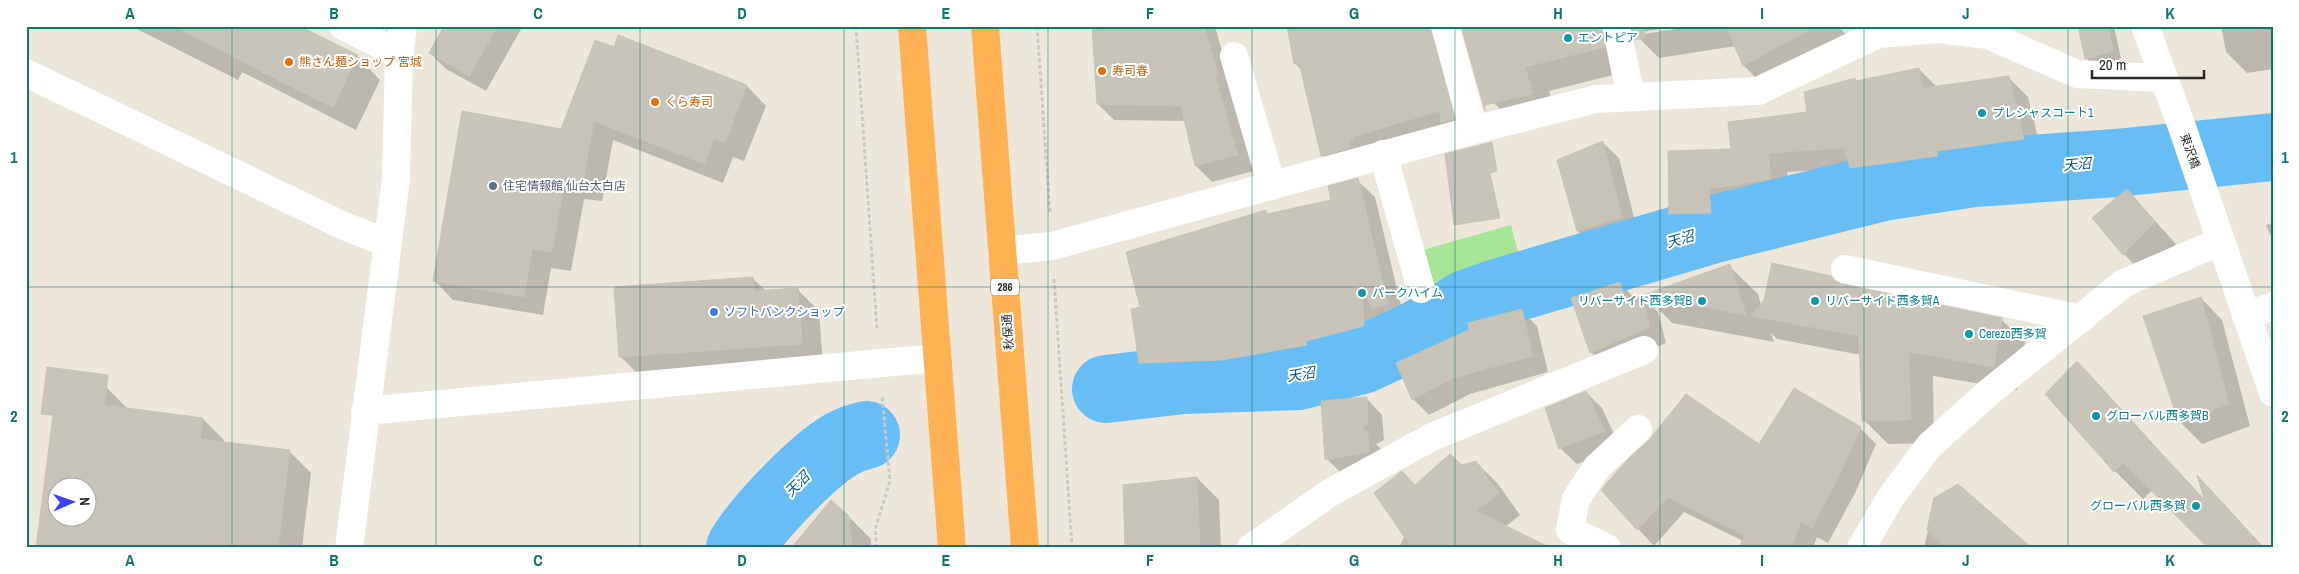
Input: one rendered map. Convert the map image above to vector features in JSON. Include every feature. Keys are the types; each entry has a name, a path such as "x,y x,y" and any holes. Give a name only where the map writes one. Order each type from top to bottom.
{"highway":[{"path":"912,26 952,548"},
{"name":"秋保通","path":"985,26 1024,548"}],"street":[{"path":"343,26 399,54"},
{"path":"349,548 396,178 399,54 403,26"},
{"path":"1445,26 1474,130"},
{"path":"1616,26 1631,97"},
{"name":"東沢橋","path":"2145,26 2162,78 2182,127 2273,393"},
{"path":"1002,251 1052,246 1382,154 1596,99 1758,91 1780,82 1874,30 1938,29 1988,35 2077,74 2162,78"},
{"path":"1234,56 1272,186"},
{"path":"26,73 344,226 387,242"},
{"path":"1382,154 1422,289"},
{"path":"1860,548 1891,497 1929,446 2038,351 2081,319 2124,283 2221,241"},
{"path":"1845,269 2081,319"},
{"path":"2246,316 2273,306"},
{"path":"1251,548 1331,492 1432,437 1644,350"},
{"path":"365,411 936,358"},
{"path":"1607,548 1570,530 1576,499 1597,467 1638,429"}],"path":[{"path":"856,26 890,481 875,530 877,548"},
{"path":"1036,26 1072,548"}],"green space":[{"path":"1511,225 1522,268 1435,296 1419,251"}],"building":[{"path":"173,26 299,26 358,55 333,108"},
{"path":"444,26 498,26 469,76 429,53"},
{"path":"1092,26 1204,26 1218,74 1215,75 1238,155 1195,166 1181,106 1097,104"},
{"path":"1287,26 1430,26 1455,119 1441,123 1440,111 1352,137 1353,140 1349,141 1350,148 1321,156 1299,62 1294,64"},
{"path":"1461,26 1601,26 1605,47 1525,67 1533,94 1485,105 1485,111"},
{"path":"1632,26 1644,26 1645,38 1635,40"},
{"path":"1726,26 1816,26 1743,66"},
{"path":"2078,26 2108,26 2113,51 2085,59"},
{"path":"618,35 747,85 725,143 714,139 704,164 594,121 583,183 565,180 552,252 532,249 524,297 433,281 462,111 561,129 595,40 614,47"},
{"path":"1919,68 1923,88 2009,76 2024,139 1937,151 1938,156 1850,168 1844,148 1768,153 1771,179 1709,189 1711,213 1669,214 1668,151 1731,149 1728,122 1807,112 1804,92 1855,78 1856,81"},
{"path":"1603,141 1622,217 1577,231 1557,160"},
{"path":"1492,142 1497,171 1490,173 1500,218 1454,225 1445,154"},
{"path":"1358,178 1388,304 1372,309 1362,285 1364,326 1306,341 1307,345 1222,360 1139,363 1131,309 1140,307 1126,252 1266,210 1267,214 1331,200 1328,186"},
{"path":"2127,189 2155,222 2123,255 2092,218"},
{"path":"1772,263 1831,276 1835,281 1842,284 2002,318 1994,367 1909,352 1911,420 1862,421 1859,336 1751,316 1764,300"},
{"name":"リバーサイド西多賀B","path":"1730,264 1746,315 1643,295 1716,269"},
{"path":"753,277 754,291 798,288 802,344 619,357 614,287"},
{"path":"1620,282 1626,301 1642,295 1650,327 1590,353 1571,298"},
{"path":"2201,297 2229,404 2179,423 2143,316"},
{"path":"1522,309 1533,356 1453,378 1412,400 1396,363 1469,330 1468,323"},
{"path":"2077,361 2205,501 2197,475 2264,548 2208,548 2123,462 2114,472 2045,394"},
{"path":"47,367 108,375 104,405 203,418 200,439 290,450 278,548 36,548 53,415 41,414"},
{"path":"1794,388 1861,427 1839,476 1812,528 1801,522 1791,548 1739,548 1744,535 1668,497 1637,530 1601,490 1627,460 1649,440 1686,394 1759,444"},
{"path":"1586,391 1605,431 1559,449 1545,408"},
{"path":"1367,397 1368,424 1362,427 1368,434 1369,452 1325,460 1321,401"},
{"path":"1450,454 1462,465 1476,461 1499,493 1476,511 1551,548 1412,548 1374,493 1402,471 1415,485"},
{"path":"1197,477 1200,548 1125,548 1123,485"},
{"path":"1958,484 2032,548 1946,548 1927,530 1934,498"},
{"path":"831,500 849,516 852,548 791,548"}],"waterway":[{"name":"天沼","path":"1106,389 1183,380 1298,376 1362,360 1420,333 1466,304 1497,293 1718,228 1883,187 1975,173 2116,163 2273,147"},
{"name":"天沼","path":"740,548 773,505 805,473 835,448 850,440 866,435"}],"place":[{"name":"エントピア","path":"1568,38"},
{"name":"熊さん麺ショップ 宮城","path":"289,62"},
{"name":"寿司春","path":"1102,71"},
{"name":"くら寿司","path":"655,102"},
{"name":"プレシャスコート1","path":"1982,113"},
{"name":"住宅情報館 仙台太白店","path":"493,186"},
{"name":"パークハイム","path":"1362,293"},
{"name":"リバーサイド西多賀B","path":"1702,301"},
{"name":"リバーサイド西多賀A","path":"1815,301"},
{"name":"ソフトバンクショップ","path":"714,312"},
{"name":"Cerezo西多賀","path":"1969,334"},
{"name":"グローバル西多賀B","path":"2096,416"},
{"name":"グローバル西多賀","path":"2196,506"}]}
